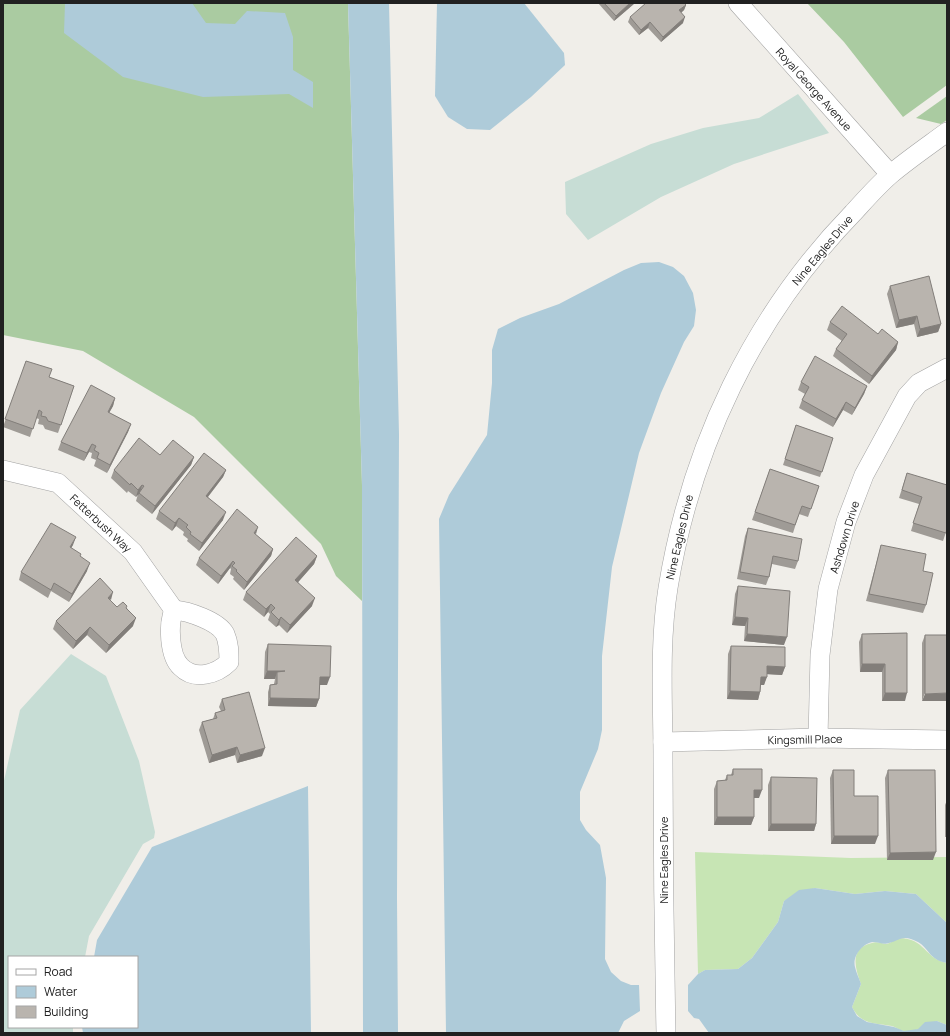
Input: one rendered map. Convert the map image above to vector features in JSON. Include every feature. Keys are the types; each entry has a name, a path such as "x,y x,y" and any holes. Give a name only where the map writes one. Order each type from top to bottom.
{"street":[{"name":"Royal George Avenue","path":"738,3 890,174"},
{"name":"Nine Eagles Drive","path":"666,1033 663,929 663,646 668,589 690,489 708,440 732,385 754,343 780,301 830,237 890,174 947,132"},
{"name":"Ashdown Drive","path":"818,738 820,656 828,589 846,522 864,475 907,396 918,383 947,368"},
{"name":"Fetterbush Way","path":"3,470 58,483 133,552 174,610"},
{"name":"Kingsmill Place","path":"663,742 818,738 947,740"}],"green space":[{"path":"3,3 348,3 362,485 362,601 336,576 321,544 194,417 83,351 3,335"},
{"path":"807,3 947,3 947,85 903,117 844,42"},
{"path":"947,96 947,120 941,124 916,118"},
{"path":"695,852 851,858 947,857 947,923 916,894 885,891 855,894 815,888 784,901 778,922 752,958 738,969 705,970 698,974"},
{"path":"899,938 914,941 940,961 947,963 947,1025 937,1021 916,1030 902,1031 892,1026 864,1020 852,1007 861,984 856,965 857,954 860,949 874,942 887,944"}],"shaded area":[{"path":"798,94 829,133 734,164 661,197 588,240 566,214 565,182 651,144 703,128 759,118"},
{"path":"71,654 106,676 139,761 155,832 154,838 143,844 89,936 85,956 8,956 8,1028 73,1028 73,1033 3,1033 3,785 20,710"}],"water":[{"path":"65,3 192,3 206,23 235,24 247,11 285,13 293,37 293,70 313,82 313,108 289,94 203,97 123,77 64,33"},
{"path":"348,3 389,3 399,434 397,898 398,1033 363,1033 362,485"},
{"path":"437,3 524,3 564,53 565,65 531,97 490,130 467,129 448,117 435,96"},
{"path":"659,262 673,267 684,276 693,293 696,310 694,326 684,342 661,393 639,453 612,567 602,656 602,730 598,749 580,792 580,820 586,830 600,845 606,878 605,959 611,972 621,981 631,985 639,985 640,1011 624,1021 618,1033 446,1033 439,519 449,495 487,435 492,383 492,350 498,329 520,318 559,304 624,270 641,263"},
{"path":"308,786 311,1033 83,1033 82,1028 138,1028 138,956 94,956 97,940 152,847"},
{"path":"815,888 855,894 885,891 916,894 947,923 947,963 936,959 922,945 909,938 902,938 887,944 873,942 862,947 855,959 855,969 861,984 852,1007 857,1016 867,1022 894,1027 904,1031 918,1029 925,1022 937,1021 947,1025 947,1033 709,1033 699,1019 694,1018 688,1011 688,985 698,974 705,970 738,969 752,958 778,922 784,901 799,890"}],"building":[{"path":"604,3 630,3 616,16"},
{"path":"646,3 684,3 686,5 679,10 685,17 663,37 650,22 641,30 630,17"},
{"path":"929,276 941,324 920,329 917,316 899,320 890,286"},
{"path":"842,306 878,334 882,329 898,342 872,376 836,349 847,334 830,322"},
{"path":"815,356 867,386 855,408 846,402 836,419 802,400 809,387 801,382"},
{"path":"26,361 52,369 49,377 74,386 61,425 48,421 46,417 41,416 42,412 39,410 33,429 5,419"},
{"path":"91,385 115,398 108,412 131,424 110,465 97,458 99,453 94,450 96,446 92,444 87,453 61,442"},
{"path":"796,425 833,438 822,472 785,459"},
{"path":"139,438 160,455 173,440 194,457 155,506 139,493 144,486 142,485 138,490 131,483 130,485 114,470"},
{"path":"204,453 226,470 206,496 226,512 202,543 190,534 191,532 186,527 188,525 179,518 175,523 159,511"},
{"path":"770,469 819,486 811,509 802,506 795,525 755,512"},
{"path":"907,473 947,485 946,533 913,523 922,497 902,490"},
{"path":"237,509 258,527 254,533 273,549 247,582 232,566 235,563 233,561 221,576 199,558"},
{"path":"51,523 76,537 70,547 81,554 80,556 90,563 72,594 54,583 51,590 21,572"},
{"path":"748,528 802,539 798,561 773,556 769,577 740,572"},
{"path":"296,537 317,556 295,580 315,598 290,625 281,617 279,620 271,612 275,608 271,604 266,609 246,592"},
{"path":"881,545 926,554 923,571 933,573 926,605 869,594"},
{"path":"100,578 113,592 108,598 117,607 123,602 127,606 126,608 136,618 109,645 90,627 76,641 56,621"},
{"path":"738,586 790,591 787,637 747,634 748,618 735,617"},
{"path":"907,633 907,693 885,693 885,664 862,664 862,634"},
{"path":"925,635 947,635 947,693 925,694"},
{"path":"268,644 331,646 330,677 320,677 319,699 270,698 270,685 277,684 277,672 285,671 267,671"},
{"path":"731,646 785,647 785,667 767,666 767,677 761,677 760,692 730,691"},
{"path":"249,692 265,748 240,755 237,747 212,755 202,722 217,718 215,713 225,710 222,699"},
{"path":"733,769 762,769 762,790 754,790 754,817 717,817 717,781 727,780 727,775 733,775"},
{"path":"833,770 854,770 854,796 878,796 878,836 834,836"},
{"path":"888,770 935,770 936,852 890,853"},
{"path":"771,777 817,778 816,824 771,824"}]}
